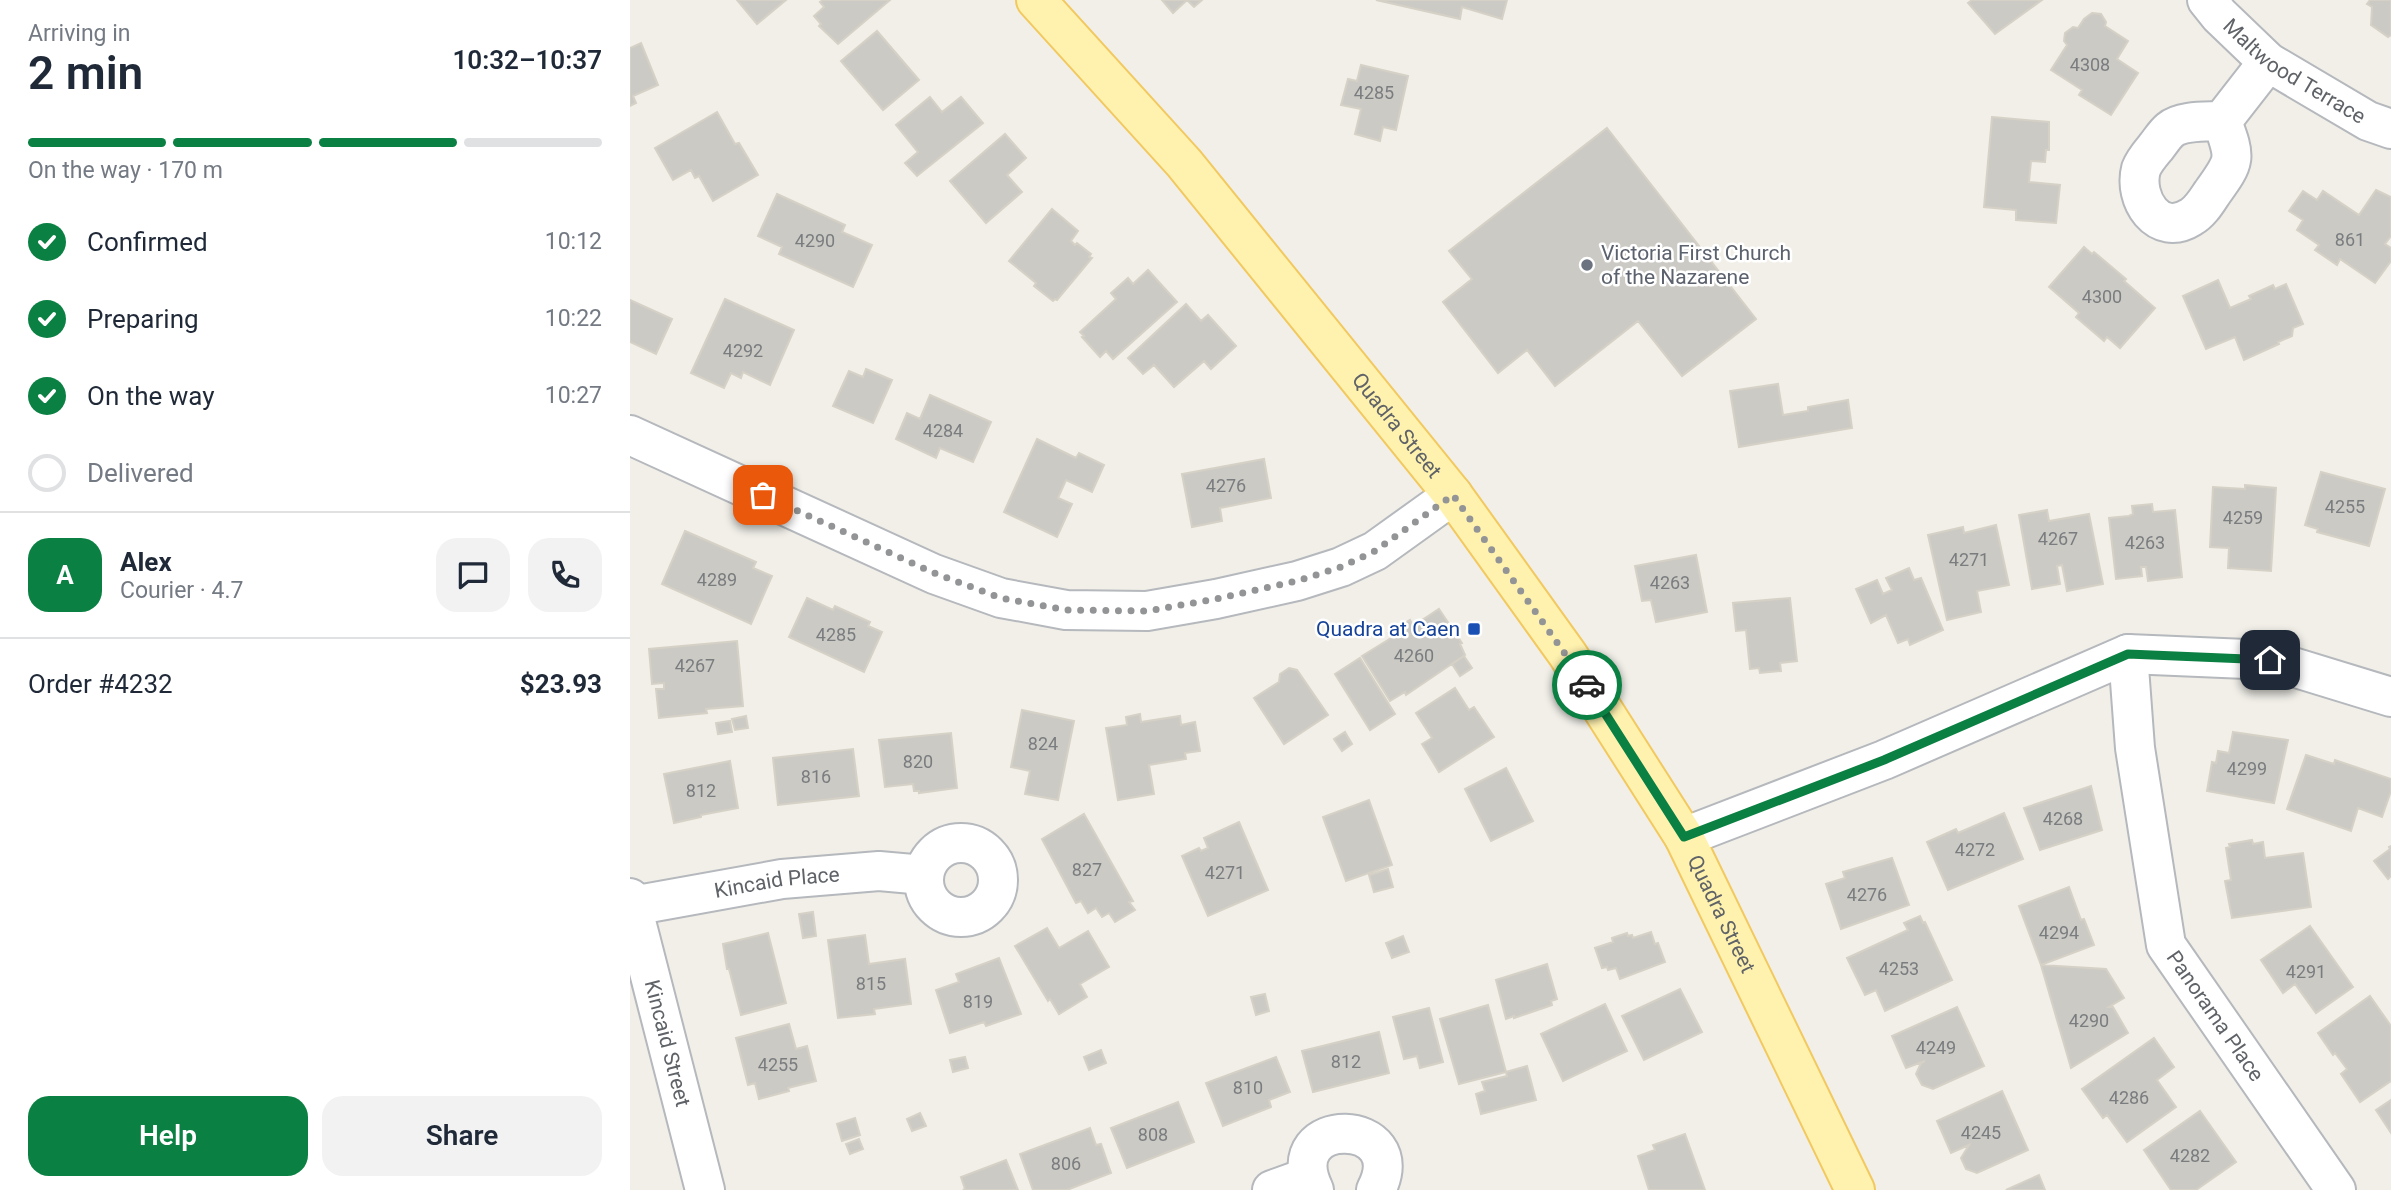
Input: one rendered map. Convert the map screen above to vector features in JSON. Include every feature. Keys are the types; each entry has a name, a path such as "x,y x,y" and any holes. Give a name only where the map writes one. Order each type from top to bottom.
{"main road":[{"name":"Quadra Street","path":"1036,0 1184,163 1453,495 1568,655 1684,837 1855,1190"}],"street":[{"name":"Maltwood Terrace","path":"2207,0 2268,62 2368,121 2391,129"},
{"path":"2222,121 2268,62"},
{"path":"634,448 934,573 1001,598 1066,610 1147,611 1297,581 1341,567 1375,551 1453,495"},
{"path":"1684,837 1884,760 2128,654 2270,660 2391,697"},
{"name":"Panorama Place","path":"2128,654 2135,748 2165,945 2336,1190"},
{"name":"Kincaid Place","path":"631,902 782,879 879,871 924,876"},
{"name":"Kincaid Street","path":"631,902 705,1190"},
{"path":"1272,1190 1311,1183 1308,1160 1316,1145 1329,1135 1346,1132 1362,1136 1375,1147 1382,1162 1382,1178 1376,1190"}],"building":[{"path":"737,0 786,0 757,24"},
{"path":"890,0 838,44 819,26 821,24 814,16 824,7 820,2"},
{"path":"1162,0 1187,0 1173,13"},
{"path":"1187,0 1202,0 1194,7"},
{"path":"1376,0 1507,0 1502,19 1462,7 1460,19"},
{"path":"1972,0 2042,0 1995,34 1968,3"},
{"path":"2370,0 2391,0 2391,35 2388,37 2371,25 2372,7 2367,4"},
{"path":"2092,13 2101,14 2106,22 2105,26 2128,41 2117,59 2138,73 2111,115 2079,95 2082,90 2051,70 2067,45 2064,41 2065,33 2073,27 2078,28"},
{"path":"877,31 919,80 883,110 841,61"},
{"path":"641,43 658,85 633,96 636,103 630,106 630,48"},
{"path":"1361,65 1408,76 1396,130 1383,127 1380,141 1355,134 1361,109 1341,105 1348,79 1357,81"},
{"path":"930,97 942,112 961,97 983,123 917,176 905,163 918,152 896,125"},
{"path":"717,112 735,144 739,143 758,175 713,201 699,176 695,178 691,170 673,180 655,148"},
{"path":"1992,117 2049,122 2049,150 2046,150 2045,162 2031,161 2029,182 2060,185 2056,223 2016,220 2016,210 1984,207"},
{"name":"Victoria First Church of the Nazarene","path":"1607,128 1756,319 1682,376 1638,321 1555,386 1527,350 1498,373 1443,302 1472,279 1449,251"},
{"path":"1005,134 1026,158 1007,175 1022,192 986,223 950,181"},
{"path":"2376,190 2391,197 2391,236 2385,244 2391,248 2391,261 2375,283 2340,259 2337,265 2315,250 2319,245 2297,230 2303,220 2289,211 2303,191 2317,200 2323,191 2359,215"},
{"path":"777,194 845,225 842,232 872,245 853,287 779,254 782,247 758,236"},
{"path":"1052,209 1078,231 1071,241 1091,254 1089,257 1092,258 1057,300 1053,301 1009,261"},
{"path":"2084,247 2126,279 2124,281 2155,308 2120,348 2107,337 2104,341 2076,317 2079,313 2049,287"},
{"path":"1148,270 1177,302 1113,359 1106,351 1100,357 1080,332 1116,299 1111,293 1128,278 1133,284"},
{"path":"2218,280 2230,308 2273,285 2275,289 2286,284 2303,324 2293,328 2292,336 2278,342 2279,344 2244,360 2235,337 2206,349 2183,296"},
{"path":"725,299 794,330 770,385 743,372 741,378 731,373 724,388 691,373"},
{"path":"630,300 672,319 656,354 630,342"},
{"path":"1186,304 1201,321 1208,315 1236,346 1211,369 1204,361 1174,387 1154,365 1143,374 1128,358"},
{"path":"866,369 892,380 873,423 833,406 849,371 863,377"},
{"path":"1778,384 1783,415 1808,411 1808,407 1848,400 1852,428 1739,447 1730,391"},
{"path":"930,395 991,422 973,462 940,448 936,458 896,439 907,413 920,419"},
{"path":"1037,439 1076,458 1079,453 1104,465 1092,492 1066,480 1058,498 1072,504 1057,537 1004,512"},
{"path":"1264,459 1271,498 1220,508 1222,521 1192,527 1182,474"},
{"path":"2321,472 2385,489 2369,546 2317,532 2318,529 2305,525"},
{"path":"2245,485 2276,488 2271,571 2228,568 2229,548 2210,547 2213,487 2245,489"},
{"path":"2152,504 2153,512 2175,510 2182,577 2148,581 2146,567 2141,567 2142,576 2116,579 2109,518 2133,514 2132,506"},
{"path":"2047,510 2049,521 2089,514 2103,584 2067,591 2062,565 2057,566 2060,584 2032,589 2019,515"},
{"path":"1996,525 2009,585 1977,591 1981,612 1947,620 1928,535 1963,527 1964,533"},
{"path":"685,531 756,562 753,568 772,576 751,624 662,584"},
{"path":"1696,555 1707,612 1656,622 1651,600 1642,601 1635,566"},
{"path":"1909,568 1914,580 1921,578 1943,630 1910,645 1908,639 1898,643 1886,615 1871,623 1856,589 1877,580 1883,594 1892,590 1886,578"},
{"path":"807,598 833,610 835,606 870,622 868,626 882,632 864,672 789,637"},
{"path":"1790,598 1797,661 1780,663 1781,671 1760,673 1759,668 1750,669 1746,630 1736,631 1733,603"},
{"path":"1439,609 1462,643 1460,644 1465,655 1406,695 1405,692 1390,701 1362,656 1391,638 1388,633 1410,620 1413,626"},
{"path":"737,641 743,706 706,709 707,713 659,718 656,689 664,689 664,683 652,684 649,649"},
{"path":"1464,656 1472,668 1460,676 1452,664"},
{"path":"1360,658 1395,714 1370,730 1335,674"},
{"path":"1289,668 1297,670 1328,715 1284,744 1254,698 1279,682 1280,674"},
{"path":"1455,688 1469,710 1474,707 1494,737 1439,772 1422,744 1432,738 1416,713"},
{"path":"1022,710 1074,721 1058,800 1025,794 1030,771 1011,767"},
{"path":"1140,714 1141,722 1180,716 1181,725 1195,722 1200,751 1185,753 1186,759 1149,765 1154,794 1118,800 1106,728 1127,725 1126,717"},
{"path":"746,716 748,728 735,730 732,719"},
{"path":"730,721 732,732 718,734 716,723"},
{"path":"1345,732 1352,744 1342,751 1334,739"},
{"path":"2233,732 2288,740 2274,803 2207,791 2212,762 2216,763 2218,751 2229,753"},
{"path":"951,733 957,788 919,793 914,791 913,784 885,787 879,740"},
{"path":"853,749 859,796 778,805 773,758"},
{"path":"2306,755 2334,764 2335,760 2391,779 2391,791 2382,817 2358,808 2351,831 2287,809"},
{"path":"730,761 738,808 674,823 664,774"},
{"path":"1506,768 1533,821 1491,841 1465,789"},
{"path":"2091,786 2102,830 2040,850 2024,808"},
{"path":"1369,800 1392,865 1346,881 1323,817"},
{"path":"2004,813 2023,859 1948,890 1927,842 1956,829 1958,833"},
{"path":"1084,814 1133,901 1129,902 1135,910 1115,922 1109,913 1102,917 1096,908 1088,913 1081,901 1076,903 1042,839"},
{"path":"1239,822 1268,890 1208,916 1182,856 1199,848 1201,851 1208,848 1204,838"},
{"path":"2252,840 2253,844 2263,842 2265,858 2303,853 2311,907 2232,918 2225,881 2231,880 2226,848 2230,847 2229,844"},
{"path":"2391,846 2391,876 2388,879 2374,861"},
{"path":"1892,858 1909,905 1841,929 1826,884 1845,878 1843,872"},
{"path":"1388,869 1393,887 1374,892 1369,875"},
{"path":"2069,887 2094,945 2041,965 2019,906"},
{"path":"813,912 816,936 803,938 799,914"},
{"path":"1920,916 1952,980 1885,1011 1876,990 1865,995 1847,958 1908,930 1904,923"},
{"path":"2310,926 2353,987 2316,1013 2295,984 2283,993 2261,960"},
{"path":"1047,928 1059,948 1088,931 1109,967 1080,984 1087,997 1059,1014 1050,999 1048,1001 1015,946"},
{"path":"1651,932 1665,962 1620,979 1616,968 1602,968 1595,948 1613,942 1612,938 1627,933 1633,938"},
{"path":"768,933 786,1003 741,1015 727,969 723,944"},
{"path":"865,935 869,964 905,959 911,1004 874,1009 875,1014 838,1018 828,940"},
{"path":"1403,936 1409,952 1392,958 1386,943"},
{"path":"999,958 1021,1014 986,1026 984,1022 950,1033 936,990 959,982 956,974"},
{"path":"1547,964 1557,999 1551,1001 1552,1005 1506,1019 1496,980"},
{"path":"2041,965 2106,969 2124,998 2109,1007 2113,1007 2128,1033 2071,1068"},
{"path":"1680,989 1702,1032 1644,1060 1622,1016"},
{"path":"1265,994 1269,1011 1256,1015 1251,997"},
{"path":"2370,996 2391,1026 2391,1081 2360,1102 2341,1074 2347,1069 2335,1053 2333,1055 2318,1033"},
{"path":"1605,1004 1627,1051 1563,1081 1541,1034"},
{"path":"1488,1005 1506,1072 1459,1084 1440,1019"},
{"path":"1957,1007 1984,1066 1933,1089 1922,1085 1916,1074 1921,1063 1925,1061 1906,1068 1892,1036"},
{"path":"1429,1008 1443,1062 1420,1068 1417,1056 1404,1059 1393,1017"},
{"path":"789,1024 796,1049 807,1046 816,1081 759,1099 755,1083 748,1085 736,1038"},
{"path":"1379,1032 1389,1073 1313,1092 1302,1051"},
{"path":"2154,1038 2174,1067 2157,1080 2176,1107 2127,1142 2107,1115 2103,1118 2082,1089"},
{"path":"1101,1050 1106,1063 1089,1070 1084,1057"},
{"path":"965,1057 968,1068 953,1072 950,1060"},
{"path":"1276,1057 1290,1092 1269,1100 1271,1107 1223,1126 1206,1083"},
{"path":"1527,1066 1536,1100 1481,1114 1476,1094 1485,1091 1482,1082 1507,1076 1506,1072"},
{"path":"2002,1091 2028,1150 1977,1173 1966,1169 1961,1158 1969,1145 1951,1153 1937,1121"},
{"path":"2391,1100 2391,1133 2376,1110"},
{"path":"1178,1102 1194,1142 1127,1168 1111,1128"},
{"path":"2200,1111 2236,1162 2196,1190 2171,1190 2144,1150"},
{"path":"920,1113 926,1126 912,1131 907,1119"},
{"path":"855,1118 860,1135 842,1141 837,1124"},
{"path":"1090,1128 1096,1145 1101,1144 1111,1173 1067,1190 1033,1190 1020,1154"},
{"path":"1685,1134 1705,1190 1649,1190 1638,1156 1655,1150 1653,1145"},
{"path":"859,1139 863,1149 850,1154 846,1144"},
{"path":"1006,1160 1018,1190 963,1190 965,1189 961,1177"},
{"path":"2039,1175 2045,1190 2006,1190"}],"way so far":[{"path":"763,495 934,573 1001,598 1066,610 1147,611 1297,581 1341,567 1375,551 1453,495 1587,685"}],"place":[{"name":"Victoria First Church of the Nazarene","path":"1587,265"},
{"name":"Quadra at Caen","path":"1474,629"}],"route":[{"path":"1587,685 1684,837 1884,760 2128,654 2270,660"}]}
